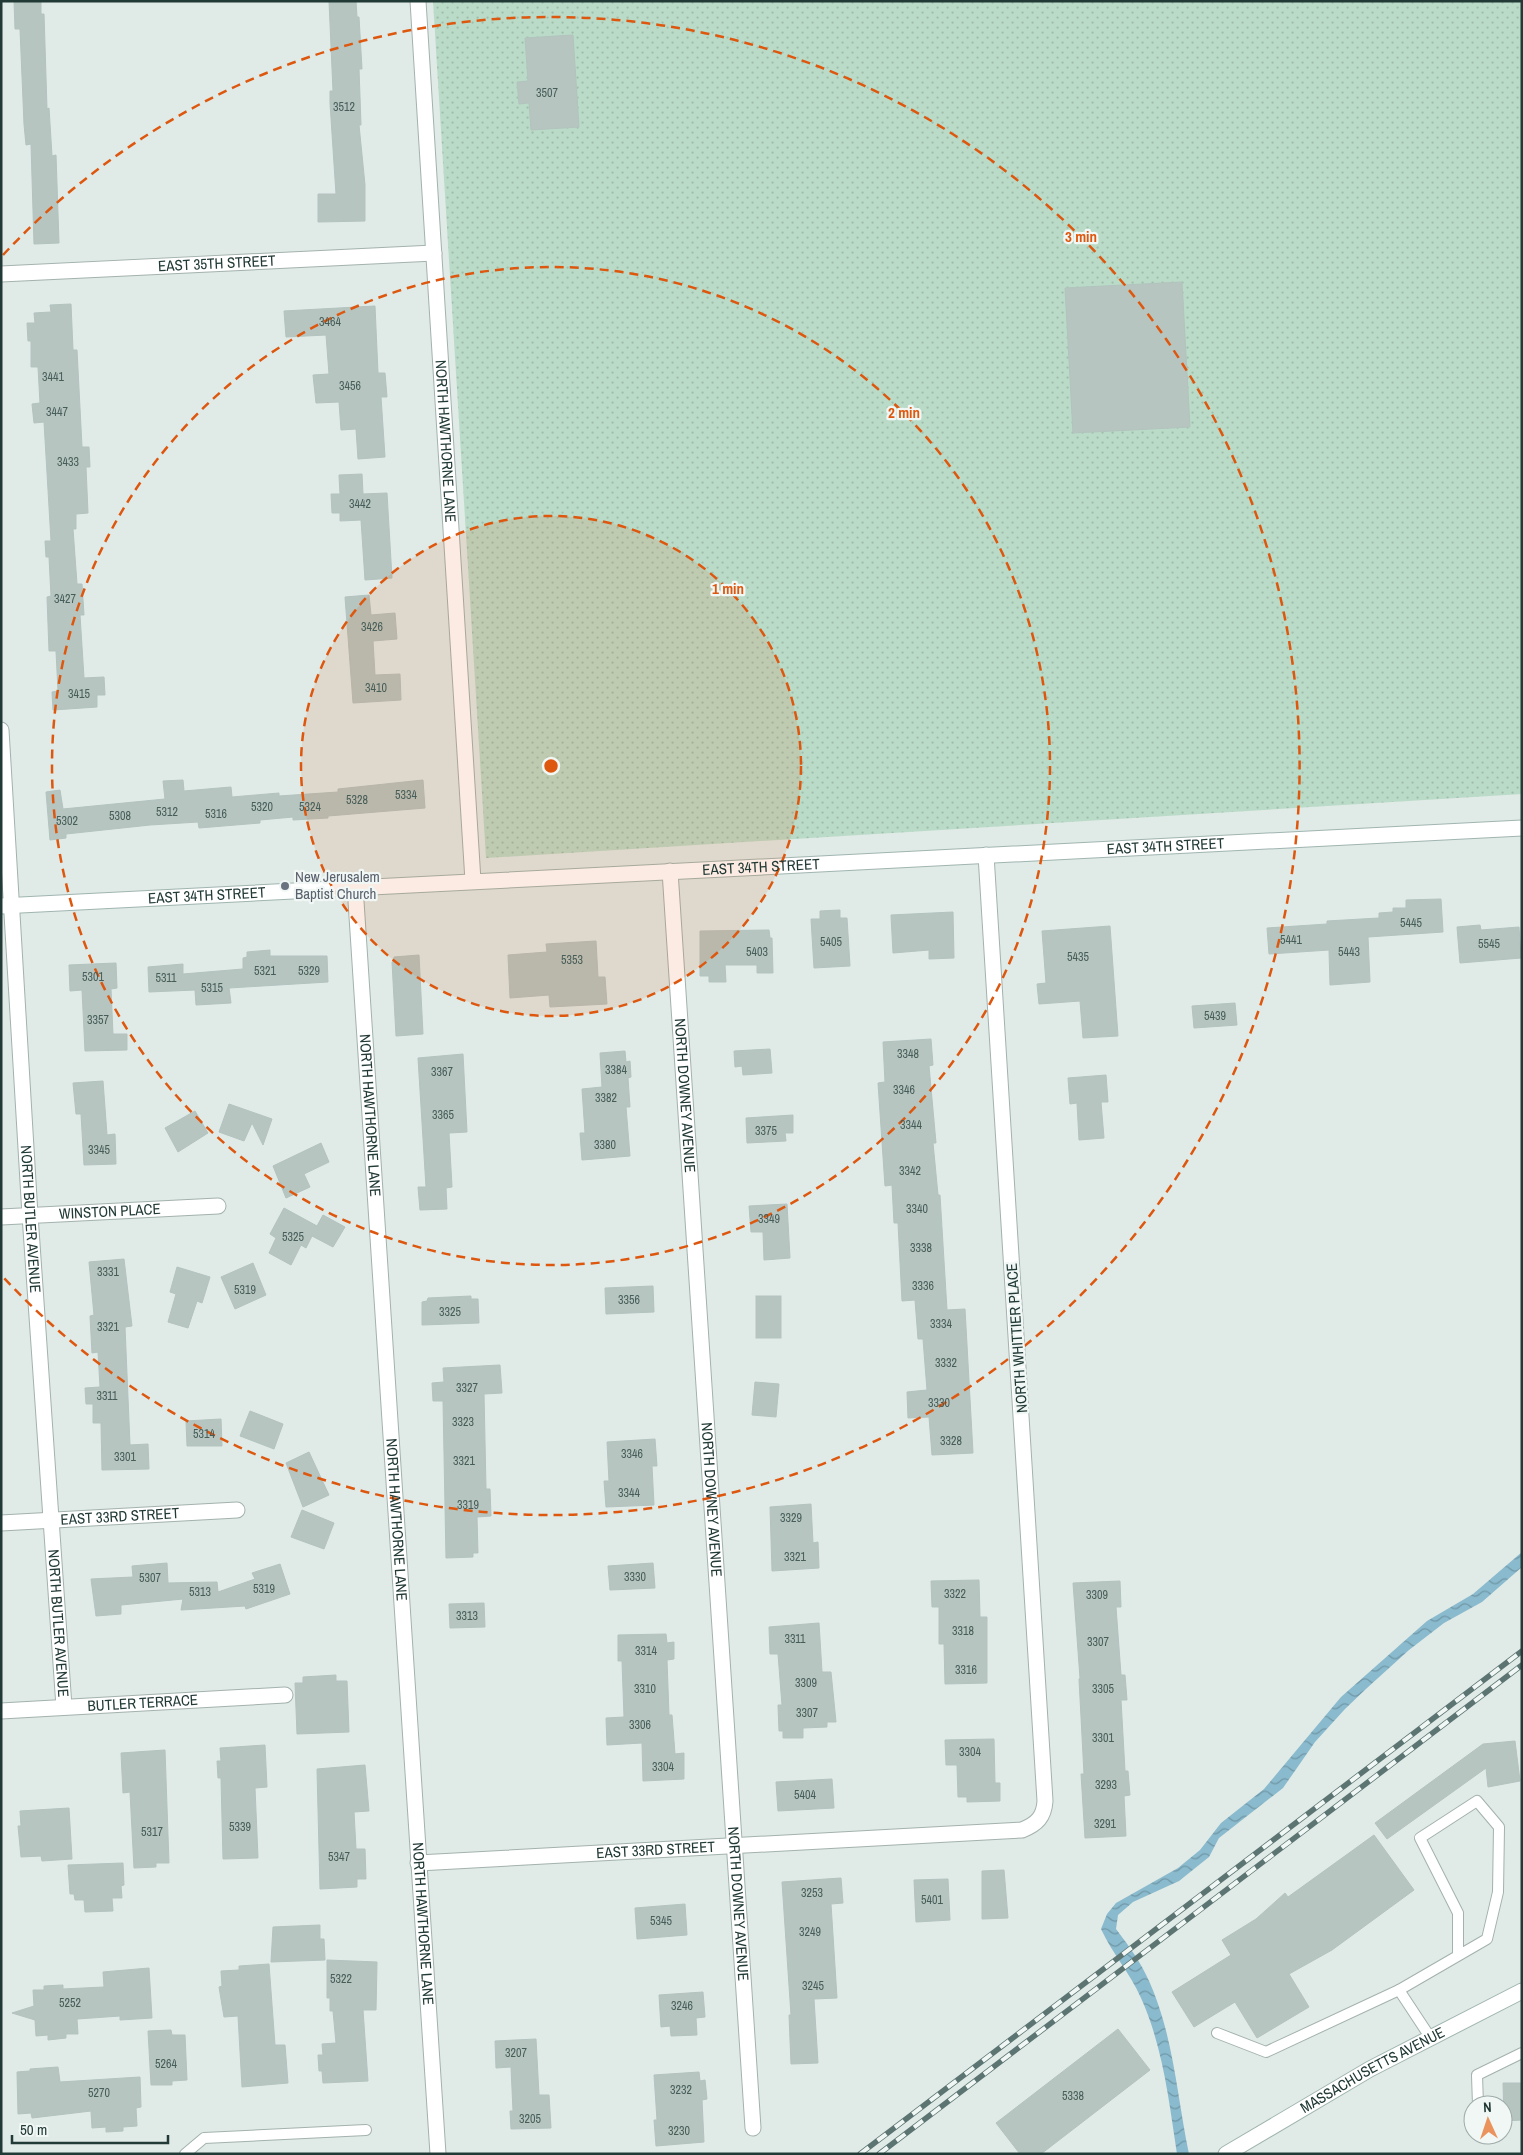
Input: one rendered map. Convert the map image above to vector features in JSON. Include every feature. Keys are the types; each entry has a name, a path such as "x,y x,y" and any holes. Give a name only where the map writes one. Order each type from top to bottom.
{"street":[{"name":"NORTH HAWTHORNE LANE","path":"418,1 473,881"},
{"name":"EAST 35TH STREET","path":"1,274 434,253"},
{"name":"NORTH BUTLER AVENUE","path":"1,730 7,905 64,1707"},
{"name":"EAST 34TH STREET","path":"7,905 1522,828"},
{"name":"NORTH WHITTIER PLACE","path":"986,855 1045,1801 1044,1811 1040,1820"},
{"name":"NORTH DOWNEY AVENUE","path":"670,871 752,2128"},
{"name":"NORTH HAWTHORNE LANE","path":"354,886 438,2154"},
{"name":"WINSTON PLACE","path":"1,1217 218,1206"},
{"name":"EAST 33RD STREET","path":"1,1523 237,1510"},
{"name":"BUTLER TERRACE","path":"1,1710 284,1695"},
{"name":"EAST 33RD STREET","path":"418,1863 1022,1830 1040,1820"},
{"name":"MASSACHUSETTS AVENUE","path":"1226,2154 1318,2099 1430,2037 1522,1991"}],"lane":[{"path":"1217,2033 1266,2052 1399,1990 1487,1939 1498,1892 1499,1827 1477,1801 1420,1838 1458,1913 1458,1955"},
{"path":"1399,1990 1430,2037"},
{"path":"1478,2095 1477,2076 1522,2053"},
{"path":"185,2154 204,2138 366,2130"}],"green space":[{"path":"433,1 1522,1 1522,794 486,858"}],"water":[{"path":"1522,1552 1522,1567 1482,1602 1444,1623 1409,1650 1345,1709 1315,1742 1283,1788 1219,1838 1209,1857 1179,1881 1133,1902 1118,1915 1116,1929 1142,1967 1161,2012 1167,2035 1189,2154 1177,2154 1164,2074 1155,2036 1137,1989 1101,1929 1107,1914 1116,1903 1178,1868 1200,1850 1221,1823 1264,1789 1341,1697 1427,1621 1473,1594"}],"building":[{"path":"14,1 41,1 41,14 44,14 47,109 49,108 52,156 56,155 59,243 34,244 31,144 26,145 20,29 15,29"},
{"path":"329,1 356,1 357,17 359,17 362,69 359,69 361,125 359,125 365,185 365,221 318,222 318,194 336,194 330,103 330,91 333,91"},
{"path":"573,35 579,127 531,130 529,103 519,104 517,82 528,81 525,38"},
{"path":"1182,282 1190,427 1073,433 1065,288"},
{"path":"71,304 73,350 77,350 82,447 89,447 90,467 86,467 88,513 76,514 76,529 73,529 77,584 82,584 84,615 80,615 84,678 104,677 105,695 97,695 97,707 53,710 52,692 58,691 56,651 49,651 47,597 51,596 49,557 46,557 45,541 51,541 44,422 34,423 32,404 40,403 38,367 31,367 31,341 28,341 27,323 35,323 34,313 51,312 50,305"},
{"path":"375,306 378,373 385,373 387,397 381,397 385,457 358,459 356,429 341,430 339,402 316,403 313,375 329,374 326,335 286,337 284,311"},
{"path":"362,474 363,494 387,493 392,578 365,580 361,520 340,521 340,513 332,513 331,494 340,494 339,475"},
{"path":"369,595 371,615 395,613 397,639 373,641 375,675 400,674 401,700 353,703 345,597"},
{"path":"183,780 184,791 231,787 232,797 279,793 279,796 338,792 338,789 423,780 425,808 328,816 328,818 293,820 293,817 260,820 260,823 199,828 198,822 150,825 66,834 66,838 50,840 46,792 60,790 63,809 165,799 163,781"},
{"path":"1441,899 1443,932 1368,937 1370,982 1330,985 1329,950 1269,954 1267,928 1327,924 1327,921 1379,918 1379,913 1393,912 1393,908 1406,908 1406,900"},
{"path":"840,910 840,918 847,918 850,966 814,968 811,919 820,919 820,911"},
{"path":"953,912 954,958 929,959 929,950 893,953 891,915"},
{"path":"1480,925 1481,930 1519,927 1521,958 1460,963 1457,927"},
{"path":"1110,926 1118,1036 1083,1038 1080,1001 1039,1004 1037,984 1046,983 1042,931"},
{"path":"769,930 770,938 772,938 773,973 757,973 757,965 725,965 726,982 709,982 709,976 700,976 700,931"},
{"path":"596,941 598,977 605,977 607,1004 550,1007 549,995 510,998 508,955 547,952 546,944"},
{"path":"270,950 270,956 327,956 328,982 229,988 231,1003 196,1005 195,990 149,992 148,967 183,964 183,974 243,969 243,958 247,957 247,952"},
{"path":"419,955 423,1034 396,1036 392,962 394,957"},
{"path":"116,963 117,988 111,989 113,1034 127,1034 127,1050 85,1051 82,990 70,991 69,965"},
{"path":"1235,1003 1237,1025 1194,1028 1192,1006"},
{"path":"931,1039 933,1065 929,1066 936,1143 933,1143 938,1195 940,1195 947,1310 965,1309 973,1453 932,1455 929,1417 908,1418 907,1392 927,1390 923,1339 918,1339 915,1300 902,1301 898,1223 894,1223 892,1185 885,1186 878,1083 885,1082 883,1042"},
{"path":"770,1049 772,1073 743,1075 742,1066 735,1067 734,1051"},
{"path":"625,1051 626,1062 630,1061 631,1077 628,1078 630,1107 626,1107 630,1156 582,1160 580,1133 585,1133 582,1089 602,1087 600,1053"},
{"path":"463,1054 467,1132 449,1133 452,1187 446,1188 447,1209 420,1210 418,1187 426,1187 418,1058"},
{"path":"1106,1075 1108,1102 1101,1102 1104,1138 1079,1140 1077,1103 1070,1104 1068,1078"},
{"path":"103,1081 107,1135 115,1134 116,1164 84,1165 81,1114 76,1114 73,1083"},
{"path":"229,1104 272,1119 263,1145 252,1123 244,1141 219,1132"},
{"path":"195,1111 208,1133 178,1152 165,1128"},
{"path":"793,1115 793,1133 785,1133 786,1141 747,1143 746,1118"},
{"path":"321,1143 329,1162 304,1174 310,1187 286,1198 273,1166"},
{"path":"787,1204 790,1258 764,1260 763,1232 751,1232 749,1206"},
{"path":"284,1208 317,1226 323,1215 345,1227 333,1247 312,1236 306,1248 301,1245 291,1265 269,1253 276,1238 270,1234"},
{"path":"124,1259 132,1326 125,1327 130,1445 148,1444 149,1469 102,1470 101,1423 93,1423 93,1404 86,1404 85,1388 100,1387 98,1352 92,1353 90,1316 94,1315 89,1262"},
{"path":"253,1263 266,1295 235,1309 221,1277"},
{"path":"177,1267 210,1277 202,1303 197,1301 188,1328 168,1322 176,1294 170,1292"},
{"path":"653,1286 654,1312 606,1314 605,1288"},
{"path":"471,1296 471,1299 478,1299 479,1323 422,1325 422,1302 427,1301 428,1298"},
{"path":"756,1296 781,1296 781,1338 756,1338"},
{"path":"500,1365 502,1393 484,1394 486,1489 490,1489 491,1516 477,1517 478,1553 473,1553 473,1557 446,1558 443,1401 433,1401 432,1383 444,1382 443,1368"},
{"path":"755,1382 779,1384 776,1417 752,1415"},
{"path":"250,1411 283,1424 274,1449 240,1436"},
{"path":"221,1419 222,1446 187,1446 186,1421"},
{"path":"655,1439 657,1466 652,1466 654,1505 606,1507 604,1481 609,1481 607,1442"},
{"path":"309,1452 329,1495 303,1507 286,1463"},
{"path":"811,1504 813,1543 818,1542 819,1568 772,1571 770,1507"},
{"path":"302,1510 334,1523 324,1549 291,1537"},
{"path":"167,1563 168,1583 217,1582 218,1592 255,1579 252,1573 280,1564 290,1594 246,1609 245,1606 181,1610 183,1599 121,1605 121,1614 96,1616 91,1579 133,1577 132,1566"},
{"path":"653,1563 655,1588 610,1590 608,1566"},
{"path":"979,1580 980,1617 987,1617 987,1683 945,1684 944,1644 939,1644 939,1607 932,1607 931,1581"},
{"path":"1120,1581 1121,1607 1116,1607 1121,1675 1125,1675 1127,1700 1121,1700 1125,1771 1128,1771 1130,1795 1124,1796 1126,1836 1085,1838 1081,1774 1084,1774 1080,1678 1073,1583"},
{"path":"484,1603 485,1627 450,1628 449,1604"},
{"path":"819,1623 822,1672 831,1672 836,1722 827,1722 827,1727 803,1728 803,1738 783,1738 783,1731 779,1731 778,1705 782,1705 778,1654 770,1654 769,1627"},
{"path":"666,1634 667,1643 674,1642 674,1659 667,1660 669,1715 672,1715 675,1754 684,1753 684,1779 643,1781 642,1743 607,1745 606,1718 624,1717 622,1661 618,1661 618,1635"},
{"path":"336,1675 336,1681 347,1681 349,1732 297,1734 295,1683 303,1683 303,1677"},
{"path":"994,1739 995,1783 1000,1783 1000,1801 967,1802 967,1797 958,1797 957,1765 946,1765 945,1740"},
{"path":"1515,1741 1520,1781 1488,1787 1486,1768 1387,1839 1375,1823 1483,1744"},
{"path":"265,1745 267,1787 255,1788 258,1858 223,1859 221,1778 218,1778 217,1761 221,1761 220,1748"},
{"path":"165,1750 169,1863 156,1863 156,1867 134,1868 130,1792 123,1793 121,1753"},
{"path":"365,1765 369,1811 354,1812 356,1849 365,1849 366,1879 357,1879 357,1887 320,1889 317,1769"},
{"path":"832,1779 834,1808 778,1811 776,1782"},
{"path":"69,1808 72,1859 42,1861 41,1856 21,1857 18,1826 21,1826 20,1811"},
{"path":"1374,1835 1414,1890 1332,1950 1289,1974 1309,2007 1257,2038 1235,2002 1194,2027 1172,1992 1231,1955 1222,1940 1256,1919 1285,1893 1288,1897"},
{"path":"123,1863 124,1885 121,1886 122,1898 112,1898 113,1911 85,1912 84,1900 75,1900 74,1894 70,1894 68,1865"},
{"path":"1004,1870 1008,1918 982,1919 982,1871"},
{"path":"841,1878 843,1903 831,1904 837,1998 814,1999 818,2063 791,2064 789,2015 791,2015 782,1882"},
{"path":"948,1879 950,1920 916,1922 914,1880"},
{"path":"685,1904 687,1935 637,1939 635,1908"},
{"path":"320,1925 320,1939 324,1939 325,1960 271,1962 273,1927"},
{"path":"327,1960 377,1962 376,2010 363,2010 368,2081 323,2083 322,2071 319,2071 318,2055 323,2055 322,2044 336,2043 333,2011 330,2011 330,1998 327,1998"},
{"path":"269,1964 275,2045 285,2045 288,2083 242,2087 238,2016 224,2017 219,1987 222,1986 221,1971 239,1970 239,1966"},
{"path":"149,1968 152,2018 120,2020 120,2016 77,2019 78,2034 66,2034 66,2038 48,2040 48,2035 36,2036 35,2020 12,2013 34,2006 33,1990 44,1990 44,1986 63,1985 63,1989 104,1987 103,1972"},
{"path":"703,1992 705,2017 696,2018 697,2035 671,2036 670,2026 661,2027 659,1995"},
{"path":"1118,2029 1150,2070 1041,2154 1020,2154 996,2123"},
{"path":"171,2030 172,2035 185,2035 187,2080 172,2081 172,2085 151,2085 148,2031"},
{"path":"536,2039 539,2095 549,2095 551,2128 511,2129 510,2111 513,2111 511,2067 496,2068 495,2041"},
{"path":"58,2067 60,2082 140,2077 141,2107 136,2108 137,2126 123,2127 123,2131 106,2132 106,2127 92,2128 91,2111 32,2118 31,2113 18,2114 17,2072"},
{"path":"699,2072 700,2081 705,2080 707,2099 702,2100 704,2142 656,2146 654,2120 657,2120 654,2075"},
{"path":"1503,2083 1522,2083 1522,2120 1513,2120 1513,2095 1503,2095"}],"railway":[{"path":"860,2154 1522,1651"},
{"path":"879,2154 1522,1665"}],"place":[{"name":"New Jerusalem Baptist Church","path":"285,886"}]}
